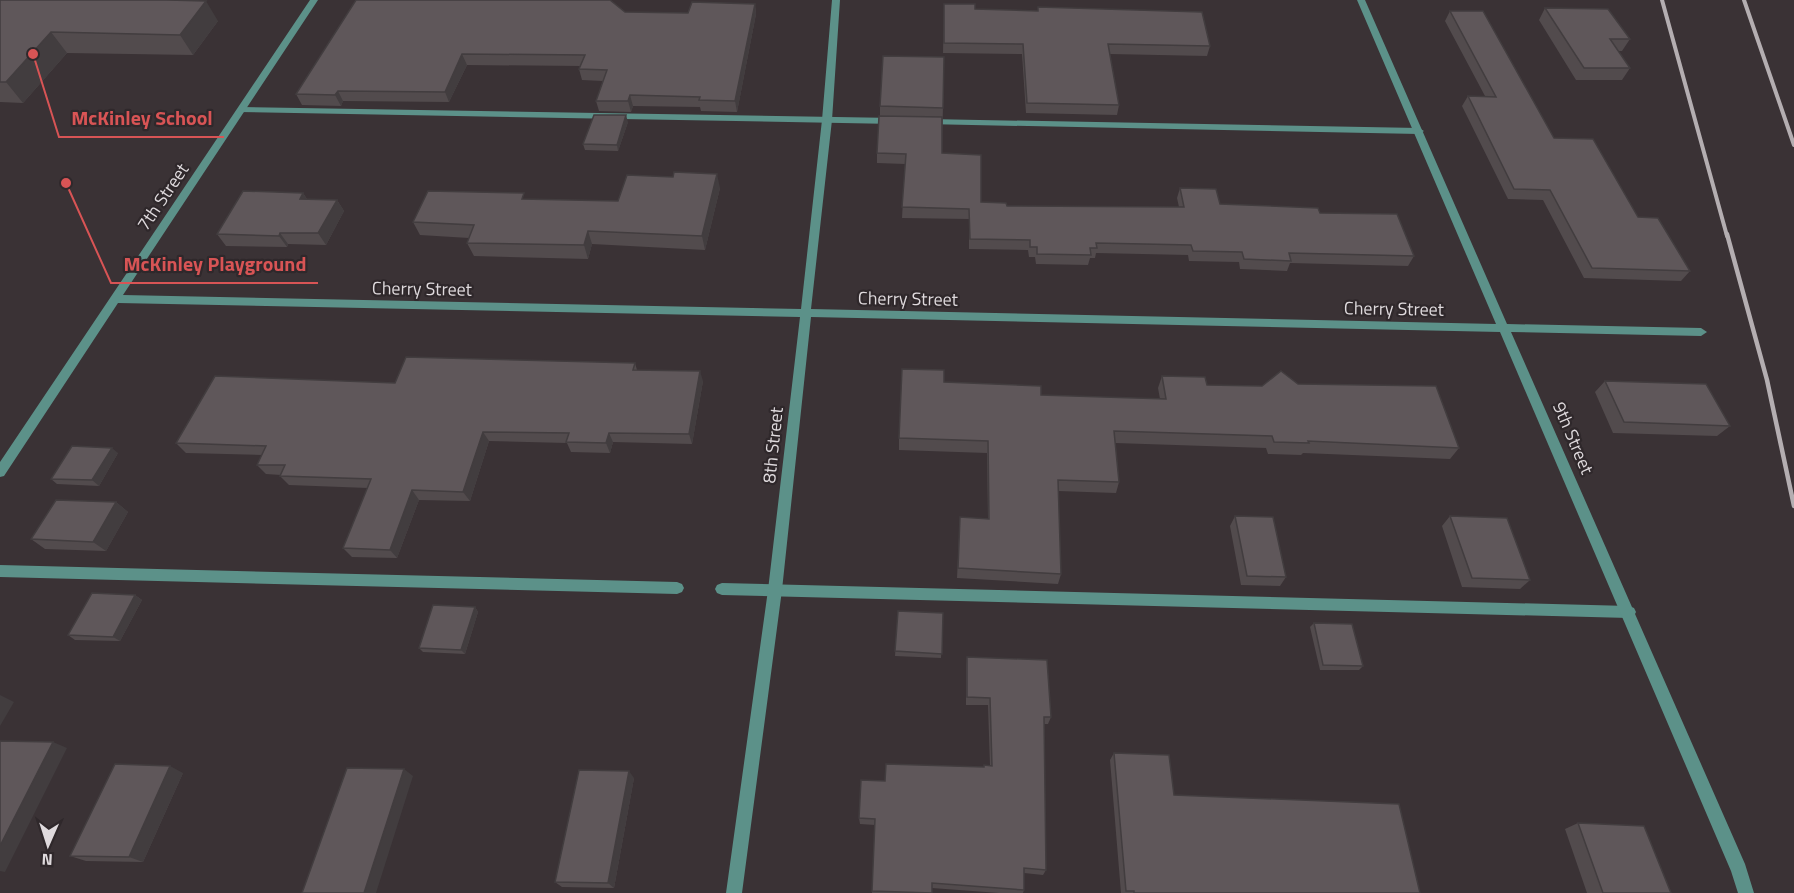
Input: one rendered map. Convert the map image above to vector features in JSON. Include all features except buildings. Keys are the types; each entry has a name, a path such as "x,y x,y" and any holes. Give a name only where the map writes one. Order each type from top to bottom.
{"street":[{"name":"7th Street","path":"0,472 314,0"},
{"name":"8th Street","path":"734,893 775,590 827,120 836,0"},
{"name":"9th Street","path":"1361,0 1629,612 1739,870 1746,893"},
{"path":"241,110 904,122"},
{"path":"916,122 1419,131"},
{"name":"Cherry Street","path":"115,299 1701,332"},
{"path":"0,571 677,588"},
{"path":"722,588 1629,612"}],"railway":[{"path":"1662,0 1727,236"},
{"path":"1744,0 1794,145"},
{"path":"1727,234 1767,380 1794,506"}],"place":[{"name":"McKinley School","path":"33,54"},
{"name":"McKinley Playground","path":"66,183"}]}
